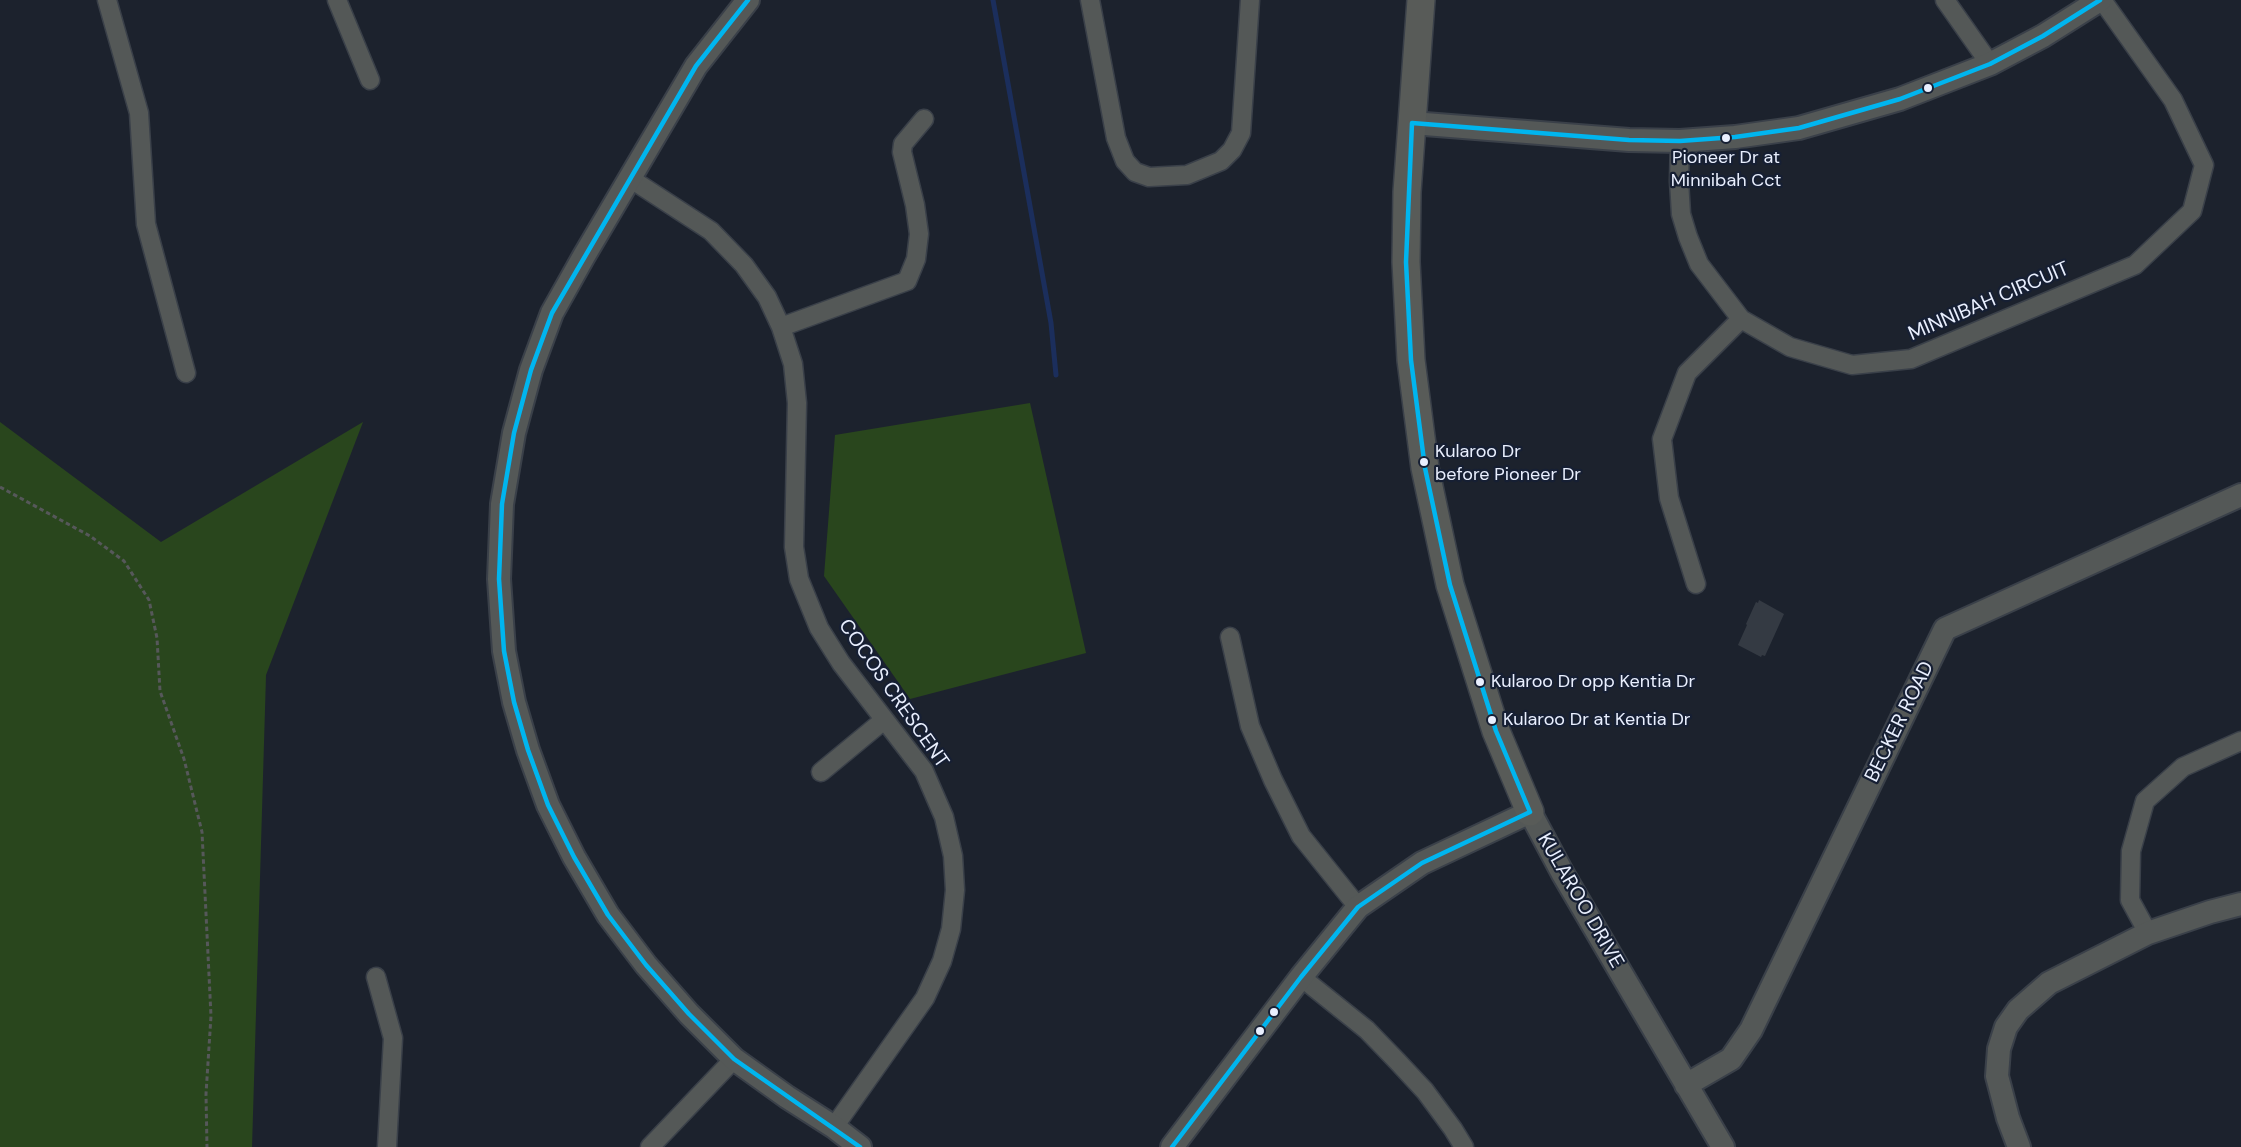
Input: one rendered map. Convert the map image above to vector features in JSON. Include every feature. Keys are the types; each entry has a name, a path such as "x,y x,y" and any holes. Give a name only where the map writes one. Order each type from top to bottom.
{"main road":[{"name":"KULAROO DRIVE","path":"1421,0 1412,123 1406,262 1411,360 1425,468 1450,585 1497,731 1530,812"}],"street":[{"path":"107,0 139,112 146,225 186,373"},
{"path":"337,0 369,80"},
{"path":"748,0 696,66 584,256 552,314 531,370 514,433 502,504 499,579 504,651 514,702 528,750 548,804 574,857 608,915 646,965 689,1014 734,1059 860,1147"},
{"path":"1090,0 1116,138 1125,161 1135,172 1149,177 1187,175 1221,161 1232,150 1241,133 1250,0"},
{"path":"1945,0 1990,64"},
{"path":"1412,123 1629,140 1680,141 1736,137 1799,128 1900,99 1990,64 2043,36 2101,0"},
{"name":"MINNIBAH CIRCUIT","path":"1680,141 1681,214 1688,237 1698,264 1741,319 1790,347 1852,365 1911,359 2135,265 2192,211 2204,165 2173,100 2101,0"},
{"path":"782,327 907,281 916,260 919,234 915,205 902,152 903,144 924,119"},
{"name":"COCOS CRESCENT","path":"631,178 711,231 744,265 766,297 782,327 793,364 796,404 794,547 799,579 819,628 841,663 924,771 944,817 953,856 955,890 951,929 942,961 925,998 834,1127"},
{"path":"1696,584 1669,498 1662,439 1687,373 1741,319"},
{"name":"BECKER ROAD","path":"1686,1085 1731,1059 1751,1029 1945,629 2241,495"},
{"path":"1230,637 1250,726 1273,780 1301,836 1358,907"},
{"path":"821,772 884,720"},
{"path":"2148,933 2130,900 2131,851 2145,801 2183,767 2241,741"},
{"path":"1174,1146 1300,977 1358,907 1422,863 1530,812"},
{"name":"KULAROO DRIVE","path":"1530,812 1563,874 1723,1147"},
{"path":"2019,1147 2002,1100 1997,1076 1999,1049 2007,1027 2026,1000 2049,983 2148,933 2210,912 2241,906"},
{"path":"376,977 393,1038 387,1147"},
{"path":"1300,977 1367,1030 1398,1062 1425,1091 1464,1147"},
{"path":"650,1147 734,1059"}],"path":[{"path":"0,487 90,537 124,561 149,600 157,638 160,691 184,759 202,832 211,1016 206,1094 207,1147"}],"green space":[{"path":"1030,403 1086,653 910,699 824,576 835,435"},
{"path":"0,422 161,542 363,422 266,675 252,1147 0,1147"}],"building":[{"path":"1759,600 1784,614 1765,656 1761,657 1738,645 1756,602 1758,603"}],"waterway":[{"path":"993,0 1051,323 1056,375"}],"transit line":[{"path":"748,0 696,66 552,313 531,370 514,433 502,504 499,579 504,651 514,702 548,805 574,857 608,915 646,965 689,1014 734,1059 860,1147"},
{"path":"1412,123 1629,140 1680,141 1735,137 1799,128 1900,99 1990,64 2043,36 2100,0"},
{"path":"1412,123 1406,262 1411,360 1425,468 1450,585 1496,731 1530,812"},
{"path":"1172,1147 1301,977 1358,907 1422,863 1530,812"}],"place":[{"name":"Pioneer Dr at Minnibah Cct","path":"1726,138"},
{"name":"Kularoo Dr before Pioneer Dr","path":"1424,462"},
{"name":"Kularoo Dr opp Kentia Dr","path":"1480,682"},
{"name":"Kularoo Dr at Kentia Dr","path":"1492,720"}]}
